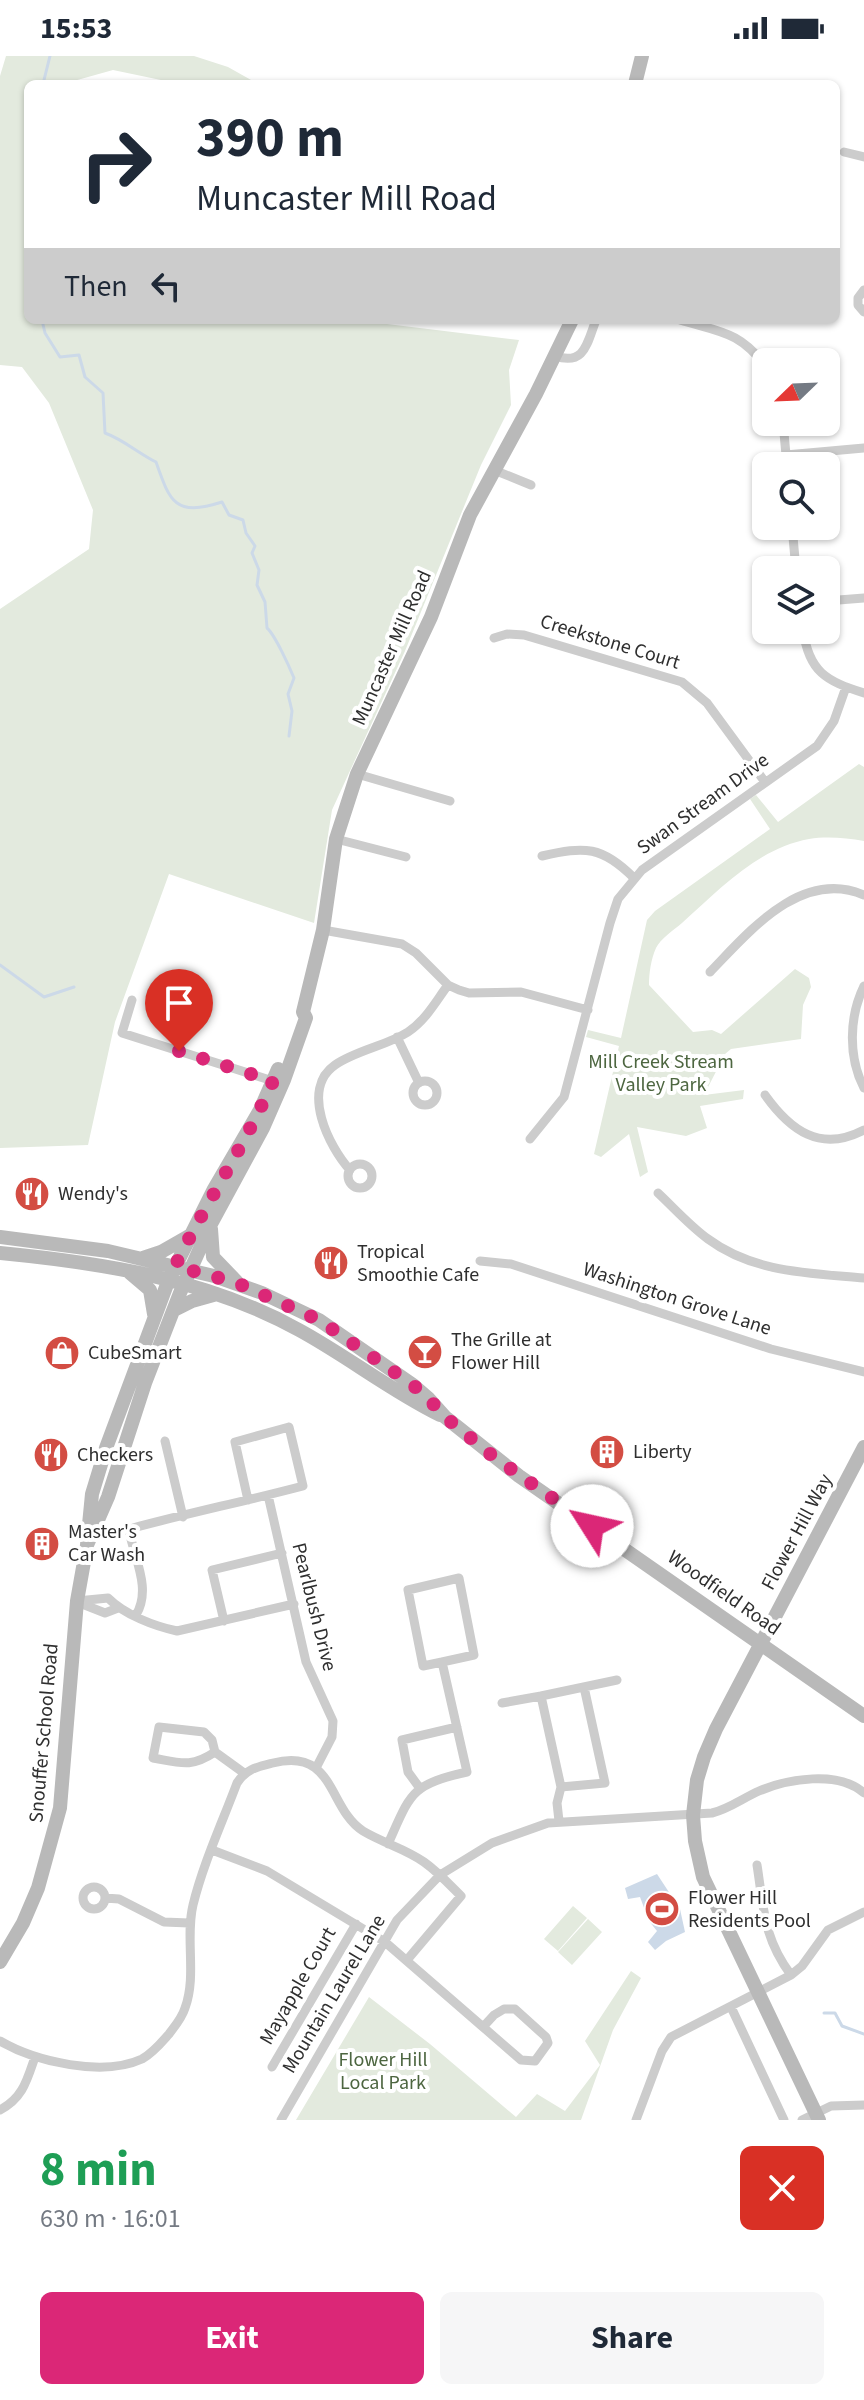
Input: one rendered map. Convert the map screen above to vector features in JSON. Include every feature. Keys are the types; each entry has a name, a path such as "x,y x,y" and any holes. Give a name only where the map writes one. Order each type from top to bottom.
{"main road":[{"path":"636,80 642,56"},
{"name":"Muncaster Mill Road","path":"187,1276 272,1108 306,1018 303,1012 323,930 336,839 357,774 431,617 470,515 570,324"},
{"name":"Muncaster Mill Road","path":"172,1273 189,1235 255,1120 299,1013 303,1012"},
{"path":"211,1224 213,1257 237,1283"},
{"path":"143,1258 161,1252 189,1235"},
{"name":"Woodfield Road","path":"0,1237 44,1241 143,1258 172,1273"},
{"name":"Woodfield Road","path":"0,1253 237,1283 291,1305 345,1337 428,1398 445,1417 519,1476 864,1716"},
{"path":"126,1270 150,1290 154,1317"},
{"name":"Snouffer School Road","path":"0,1962 31,1906 54,1839 63,1786 77,1601 92,1494 102,1459 172,1273"},
{"name":"Woodfield Road","path":"187,1276 217,1294 299,1330 420,1405 445,1417"},
{"name":"Snouffer School Road","path":"87,1545 108,1497 145,1383 187,1276"},
{"path":"174,1310 217,1294"},
{"name":"Flower Hill Way","path":"818,2116 703,1877 693,1815 697,1780 704,1757 864,1447"}],"street":[{"path":"844,152 864,157"},
{"path":"864,290 858,298 858,305 864,312"},
{"path":"555,356 566,359 582,353 594,324"},
{"path":"694,324 736,336 752,348"},
{"path":"819,452 864,448"},
{"path":"494,470 531,485"},
{"path":"840,600 864,598"},
{"name":"Creekstone Court","path":"494,638 507,634 524,635 682,682 707,703 765,782"},
{"path":"805,644 820,673 831,682 864,693"},
{"name":"Swan Stream Drive","path":"530,1139 564,1097 618,899 634,878 825,737 846,687"},
{"path":"357,774 450,801"},
{"path":"336,839 406,857"},
{"path":"542,856 574,849 596,850 617,861 634,878"},
{"path":"710,972 770,913 798,896 835,888 864,895"},
{"path":"323,930 402,944 416,953 448,985 469,993 521,992 588,1010"},
{"path":"350,1170 335,1149 320,1113 320,1089 324,1079 337,1064 397,1037 423,1020 448,985"},
{"path":"864,986 852,1026 864,1088"},
{"path":"132,1000 122,1033 273,1081"},
{"path":"397,1037 419,1083"},
{"path":"765,1095 793,1129 814,1137 845,1137 864,1130"},
{"path":"658,1193 707,1239 755,1264 782,1271 864,1278"},
{"name":"Washington Grove Lane","path":"480,1261 511,1264 771,1349 864,1372"},
{"path":"136,1615 144,1592 130,1532 133,1528 183,1517 303,1486 289,1427 235,1442 248,1500"},
{"path":"165,1441 183,1517"},
{"name":"Pearlbush Drive","path":"268,1495 306,1662 333,1721 332,1737 316,1768"},
{"path":"224,1621 212,1570 282,1553"},
{"path":"459,1578 474,1655 442,1662 423,1666 408,1590 459,1578"},
{"path":"77,1601 105,1613 118,1608 159,1627 177,1631 294,1604"},
{"path":"388,1844 403,1809 419,1787 467,1772 442,1662"},
{"path":"502,1703 617,1680"},
{"path":"561,1787 605,1783 584,1687"},
{"path":"541,1696 561,1787 557,1803 559,1821"},
{"path":"215,1752 189,1764 153,1758 159,1727 204,1732 212,1740 215,1752 244,1773"},
{"path":"419,1787 408,1772 402,1740 457,1727"},
{"path":"0,2041 35,2057 102,2067 122,2066 154,2051 178,2023 186,2008 189,1923 194,1901 237,1783 244,1773 279,1761 300,1761 316,1768 331,1784 352,1822 422,1861 461,1896 407,1960"},
{"name":"Mountain Laurel Lane","path":"281,2120 397,1920 440,1875 492,1843 559,1821 723,1811 761,1790 792,1782 834,1780 847,1783 864,1793"},
{"path":"212,1850 267,1871 385,1942 521,2060 535,2061 548,2043 546,2037 515,2009 504,2009 483,2027"},
{"path":"757,1865 768,1935 791,1975"},
{"path":"105,1898 119,1899 164,1922 189,1923"},
{"path":"636,2120 662,2051 671,2037 791,1975 802,1966 828,1930 864,1912"},
{"name":"Mayapple Court","path":"272,2067 356,1924"},
{"path":"731,2007 784,2120"},
{"path":"0,2110 12,2104 25,2088 35,2057"},
{"path":"802,2120 818,2116 839,2104 864,2105"}],"green space":[{"path":"6,56 194,56 228,67 251,80 161,80 113,70 77,80 24,80 24,324 387,324 519,340 509,370 511,405 481,465 405,651 332,810 314,923 169,874 115,1022 88,1145 0,1148 0,609 89,549 93,510 49,403 22,367 0,365 0,76"},
{"name":"Mill Creek Stream Valley Park","path":"859,764 864,767 864,841 816,838 773,851 740,872 664,938 656,948 652,961 649,985 693,1032 712,1030 721,1034 795,969 809,978 811,987 803,1005 801,1039 731,1049 725,1054 704,1095 744,1090 743,1099 700,1106 707,1128 686,1136 637,1127 648,1172 640,1177 629,1134 601,1157 594,1154 619,1046 586,1037 588,1030 621,1038 647,920 655,911 770,829 750,799 756,795 778,822"},
{"path":"573,1906 587,1918 558,1951 544,1939"},
{"path":"588,1919 602,1932 572,1965 558,1952"},
{"name":"Flower Hill Local Park","path":"631,1971 641,1978 613,2030 581,2120 296,2120 369,1997 516,2117 537,2094 565,2111 600,2065 585,2041"}],"water":[{"path":"657,1874 680,1909 685,1932 655,1950 648,1942 657,1931 649,1921 640,1897 628,1899 625,1888"}],"waterway":[{"path":"44,80 50,56"},
{"path":"43,324 60,357 79,355 85,377 103,393 105,433 156,462 166,487 177,503 194,508 222,502 229,515 243,520 246,533 255,546 252,553 259,570 257,585 265,602 267,628 294,678 288,694 292,711 289,736"},
{"path":"0,965 44,997 74,987"},
{"path":"824,2013 835,2013 842,2026 864,2034"}],"place":[{"name":"Wendy's","path":"32,1194"},
{"name":"Tropical Smoothie Cafe","path":"331,1263"},
{"name":"The Grille at Flower Hill","path":"425,1352"},
{"name":"CubeSmart","path":"62,1353"},
{"name":"Liberty","path":"607,1452"},
{"name":"Checkers","path":"51,1455"},
{"name":"Master's Car Wash","path":"42,1544"},
{"name":"Flower Hill Residents Pool","path":"662,1909"}],"route":[{"path":"179,1051 273,1081 175,1266 237,1283 319,1320 413,1385 445,1417 494,1457 592,1526"}]}
